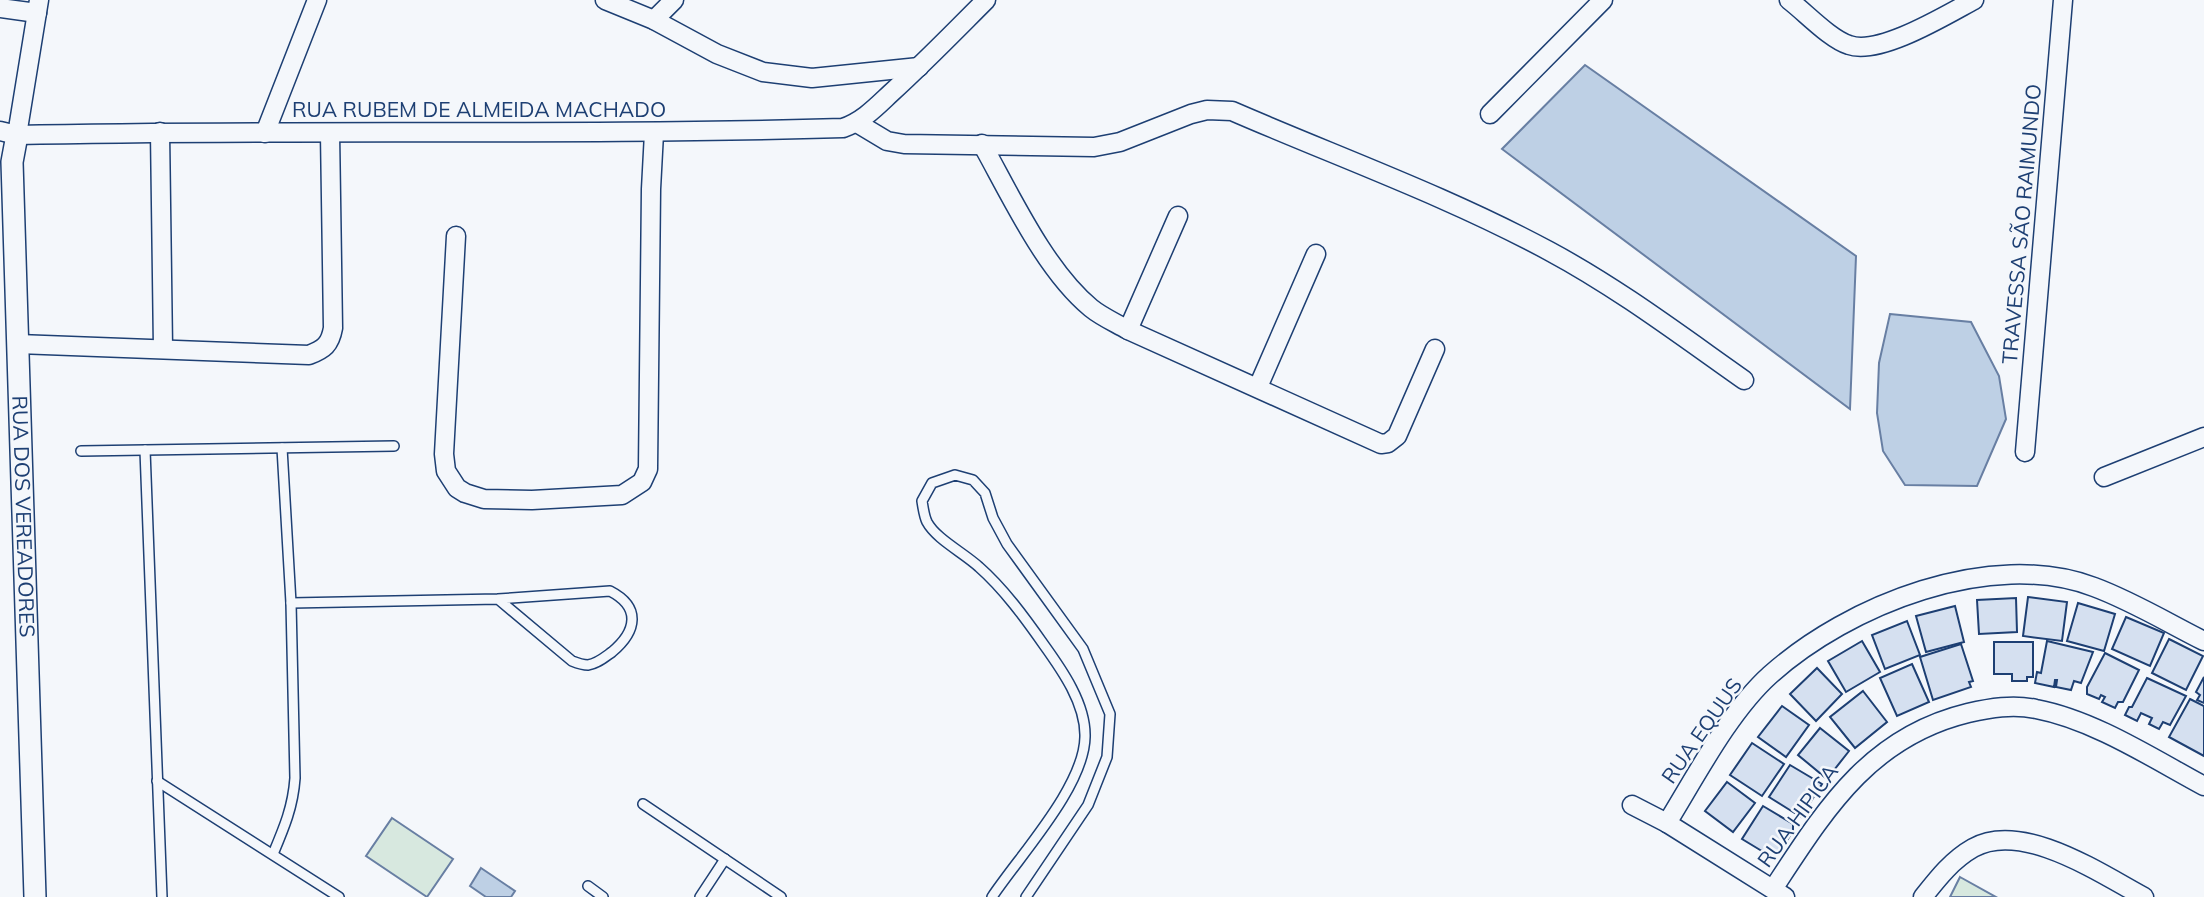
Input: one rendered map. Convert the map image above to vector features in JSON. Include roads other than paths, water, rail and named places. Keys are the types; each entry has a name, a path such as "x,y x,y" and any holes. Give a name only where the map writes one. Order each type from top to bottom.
{"street":[{"path":"265,133 317,0"},
{"path":"605,0 653,20 717,54 763,72 784,76 825,77 919,67"},
{"path":"653,20 674,0"},
{"path":"986,0 919,67 857,123 887,141 904,144 1094,147 1120,142 1191,114 1207,110 1232,111 1387,174 1550,251 1636,303 1744,380"},
{"path":"1490,114 1603,0"},
{"path":"1789,0 1841,41 1866,48 1883,45 1967,2"},
{"name":"TRAVESSA SÃO RAIMUNDO","path":"2025,452 2063,0"},
{"path":"0,8 38,6 8,133"},
{"name":"RUA RUBEM DE ALMEIDA MACHADO","path":"8,133 654,133 843,128 857,123"},
{"path":"160,132 163,348"},
{"name":"RUA DOS VEREADORES","path":"8,133 12,162 34,897"},
{"path":"18,344 309,355 323,350 331,341 333,328 330,133"},
{"path":"456,236 444,454 446,471 451,480 465,493 484,499 532,500 622,495 642,482 648,469 654,133"},
{"path":"982,144 1031,232 1054,267 1092,309 1128,330 1381,444 1388,443 1397,436 1435,349"},
{"path":"1128,330 1178,216"},
{"path":"1258,387 1316,254"},
{"path":"2104,477 2204,437"},
{"name":"RUA EQUUS","path":"1667,823 1737,714 1769,676 1814,641 1861,615 1922,590 1979,576 2034,574 2093,587 2204,641"},
{"name":"RUA HIPICA","path":"1779,893 1812,829 1855,776 1898,741 1952,717 1975,711 1997,706 2036,709 2100,730 2204,786"},
{"path":"1632,805 1667,823 1779,893"},
{"path":"1923,897 1952,862 1975,846 1996,840 2024,842 2058,852 2144,897"}],"lane":[{"path":"81,451 394,446"},
{"path":"273,854 289,818 294,798 291,603 282,448"},
{"path":"145,450 162,897"},
{"path":"992,897 1058,805 1077,769 1085,737 1081,710 1064,672 1028,622 982,569 935,533 925,520 922,501 932,484 955,475 973,480 985,494 993,518 1007,544 1083,649 1110,714 1107,757 1088,805 1026,897"},
{"path":"291,603 498,599 610,591 624,598 633,619 628,634 618,647 604,658 586,665 572,661 498,599"},
{"path":"157,781 339,897"},
{"path":"643,804 781,897"},
{"path":"700,897 725,859"},
{"path":"588,886 603,897"}],"water":[{"path":"1585,65 1856,256 1850,409 1502,149"},
{"path":"1890,314 1971,322 1999,376 2006,419 1977,486 1905,485 1883,451 1877,413 1879,363"},
{"path":"481,868 515,891 511,897 486,897 470,886"}]}
